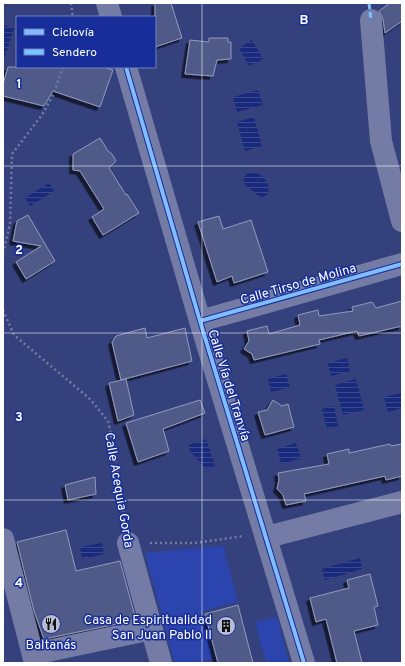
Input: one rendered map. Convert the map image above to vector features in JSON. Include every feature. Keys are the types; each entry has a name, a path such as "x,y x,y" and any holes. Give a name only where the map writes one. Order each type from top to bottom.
{"street":[{"path":"107,3 111,16"},
{"path":"371,20 381,142 402,221"},
{"name":"Calle Vía del Tranvía","path":"126,68 200,321 304,663"},
{"name":"Calle Tirso de Molina","path":"200,321 402,264"},
{"path":"266,535 402,502"},
{"path":"3,539 34,658 152,629"},
{"name":"Calle Acequia Gorda","path":"128,543 161,663"}],"path":[{"path":"71,3 73,16"},
{"path":"3,253 10,224 12,154 42,115 53,95 63,68"},
{"path":"128,543 195,543 266,535"}],"shaded area":[{"path":"3,25 14,28 5,57 3,56"},
{"path":"252,40 263,59 249,66 239,48"},
{"path":"258,90 263,105 237,112 233,97"},
{"path":"254,117 262,146 245,151 237,122"},
{"path":"251,172 261,176 268,184 269,190 266,196 263,197 258,195 245,185 245,177"},
{"path":"49,183 54,191 30,206 25,198"},
{"path":"347,358 350,371 331,376 328,363"},
{"path":"286,374 290,387 271,392 268,379"},
{"path":"356,379 364,410 343,415 335,385"},
{"path":"402,393 402,408 388,412 384,397"},
{"path":"334,406 338,426 327,429 322,409"},
{"path":"206,439 215,466 206,469 190,451 189,445"},
{"path":"296,443 301,458 281,464 277,449"},
{"path":"102,543 104,554 82,559 80,547"},
{"path":"223,546 238,602 203,611 215,658 197,663 175,663 145,553"},
{"path":"360,558 362,569 325,580 322,569"},
{"path":"277,617 289,663 266,663 255,622"}],"building":[{"path":"155,3 171,3 182,38 156,47"},
{"path":"390,3 402,3 402,21 385,33 383,19 379,11"},
{"path":"209,38 228,38 228,42 231,42 231,59 217,60 213,76 185,74 190,40 209,42"},
{"path":"8,67 107,68 113,70 100,107 53,91 44,106 3,96 3,84"},
{"path":"100,138 116,161 109,168 139,213 103,235 92,217 104,209 80,171 73,170 73,154"},
{"path":"28,215 55,261 26,279 16,262 41,246 13,241 17,221"},
{"path":"219,216 223,229 251,220 268,272 234,283 232,276 217,282 198,222"},
{"path":"402,301 402,326 359,336 357,331 319,340 320,344 254,360 252,354 244,349 249,341 247,331 267,326 269,334 300,325 298,315 318,310 319,316 353,311 352,307 372,302 376,308"},
{"path":"145,328 147,338 185,328 192,361 121,380 112,342 116,336"},
{"path":"126,379 134,415 118,421 109,383"},
{"path":"200,400 205,413 163,429 169,451 138,462 126,423"},
{"path":"273,400 282,406 288,404 294,427 265,435 258,412 267,410"},
{"path":"390,444 391,446 402,444 402,476 386,480 385,476 304,494 306,501 286,505 283,495 277,489 279,480 278,473 329,464 327,454 349,449 349,453"},
{"path":"95,477 96,494 68,500 65,485"},
{"path":"66,530 76,571 120,561 136,620 44,639 34,611 17,542"},
{"path":"370,574 378,606 374,607 378,625 354,631 362,663 337,663 326,619 316,622 310,598 349,588 347,580"},
{"name":"Casa de Espiritualidad San Juan Pablo II","path":"238,605 253,663 218,663 205,614"}],"marked path":[{"path":"369,3 371,20"}],"cycle path":[{"path":"126,68 200,321 304,663"},
{"path":"200,321 402,264"}],"place":[{"name":"Baltanás","path":"51,624"},
{"name":"Casa de Espiritualidad San Juan Pablo II","path":"226,626"}]}
